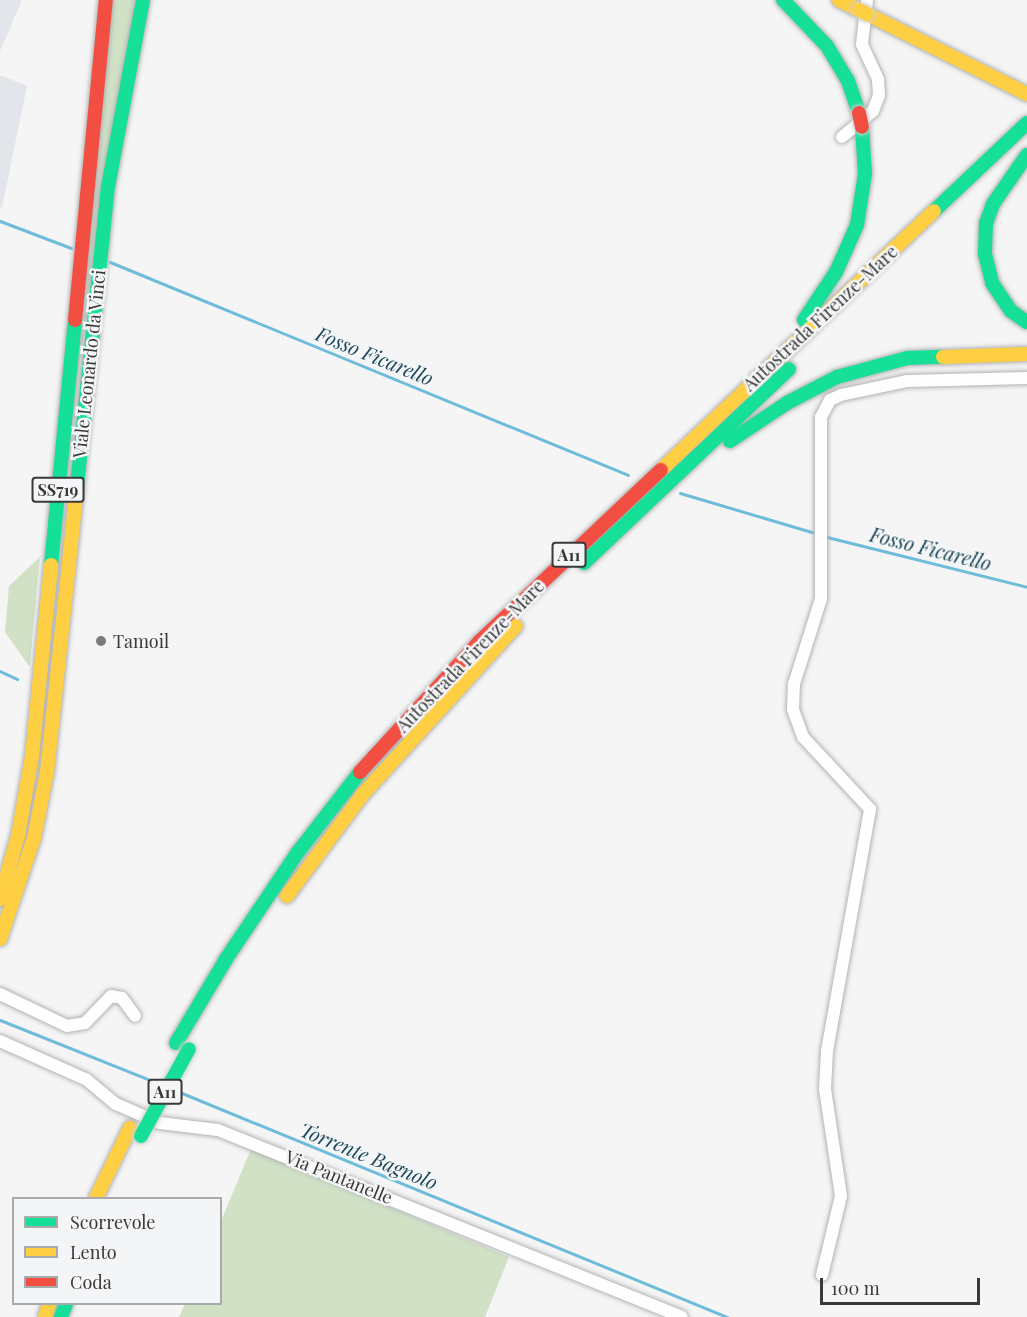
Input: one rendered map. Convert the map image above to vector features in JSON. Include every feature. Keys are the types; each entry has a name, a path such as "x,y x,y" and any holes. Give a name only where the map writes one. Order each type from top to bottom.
{"main road":[{"name":"Viale Leonardo da Vinci","path":"0,899 24,811 33,746 106,0"},
{"name":"Viale Leonardo da Vinci","path":"0,939 34,838 47,772 108,187 143,0"},
{"path":"717,414 734,388 808,316 844,258 864,192 861,120 848,81 827,46 783,0"},
{"path":"839,0 864,8 1027,94"},
{"name":"Autostrada Firenze-Mare","path":"97,1197 275,886 361,771 480,641 717,414 1027,123"},
{"name":"Autostrada Firenze-Mare","path":"248,954 329,837 405,744 515,627 1027,143"},
{"path":"1027,154 993,204 986,223 985,254 992,284 1011,311 1027,322"},
{"path":"637,513 659,503 757,421 837,378 908,358 1027,354"},
{"name":"Autostrada Firenze-Mare","path":"183,1046 226,988"},
{"name":"Autostrada Firenze-Mare","path":"112,1197 135,1132"}],"street":[{"path":"842,137 873,111 879,95 878,79 862,44 864,8"},
{"path":"822,1275 841,1196 825,1089 826,1060 870,808 803,737 793,710 794,684 820,599 821,417 830,400 841,395 907,381 1027,378"},
{"path":"0,994 67,1026 85,1023 111,996 127,1002 135,1016"},
{"name":"Via Pantanelle","path":"0,1041 87,1080 116,1104 160,1123 218,1130 682,1317"}],"shaded area":[{"path":"0,0 22,0 0,51"},
{"path":"0,75 27,86 2,208 0,207"}],"green space":[{"path":"112,0 136,0 74,395"},
{"path":"40,557 29,666 5,632 9,586"},
{"path":"251,1149 509,1257 485,1317 179,1317 185,1305 222,1305 222,1219"}],"waterway":[{"name":"Fosso Ficarello","path":"0,221 71,248"},
{"name":"Fosso Ficarello","path":"110,262 628,475"},
{"name":"Fosso Ficarello","path":"680,493 812,532"},
{"name":"Fosso Ficarello","path":"827,537 1027,587"},
{"path":"0,671 17,679"},
{"name":"Torrente Bagnolo","path":"0,1020 160,1084"},
{"name":"Torrente Bagnolo","path":"177,1091 727,1317"}],"traffic: fast":[{"path":"77,486 108,187 143,0"},
{"path":"783,0 827,46 848,81 859,113"},
{"path":"934,211 1027,123"},
{"path":"804,320 836,272 857,225 865,174 862,127"},
{"path":"1027,155 993,204 986,223 985,254 992,283 1011,311 1027,322"},
{"path":"51,565 75,320"},
{"path":"730,441 787,403 837,377 908,358 943,357"},
{"path":"584,563 789,369"},
{"path":"176,1043 226,959 298,852 360,772"},
{"path":"141,1136 189,1049"},
{"path":"61,1317 66,1305"}],"traffic: slow":[{"path":"839,0 859,10"},
{"path":"859,10 867,14"},
{"path":"867,14 1027,94"},
{"path":"661,470 934,211"},
{"path":"943,357 1027,354"},
{"path":"0,939 34,838 47,772 77,486"},
{"path":"0,899 18,836 32,756 51,565"},
{"path":"287,896 363,794 516,626"},
{"path":"96,1197 130,1128"},
{"path":"45,1317 49,1305"}],"traffic: jam":[{"path":"75,320 106,0"},
{"path":"859,113 862,127"},
{"path":"360,772 480,641 661,470"}],"place":[{"name":"Tamoil","path":"101,641"}]}
